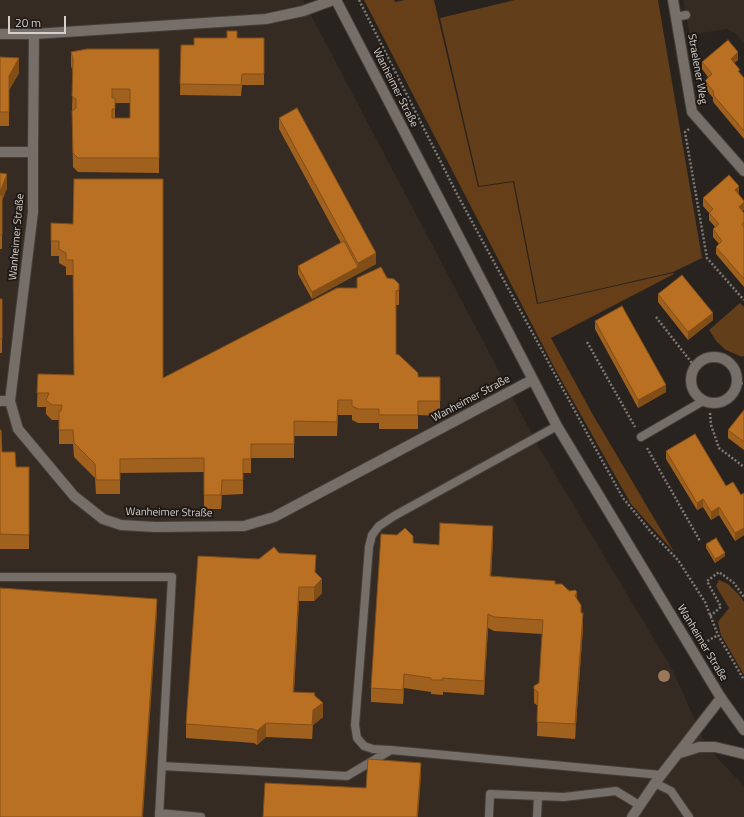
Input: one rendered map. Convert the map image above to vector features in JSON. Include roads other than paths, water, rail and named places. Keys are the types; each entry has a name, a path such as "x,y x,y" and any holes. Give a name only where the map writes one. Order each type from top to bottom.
{"street":[{"path":"0,34 34,34 266,18 303,11 333,0"},
{"name":"Wanheimer Straße","path":"336,0 557,426 721,698 744,730"},
{"name":"Straelener Weg","path":"673,0 681,16 692,112 744,171"},
{"name":"Wanheimer Straße","path":"34,34 34,212 5,401 18,429 74,496 103,519 122,525 155,527 244,526 274,517 532,380"},
{"path":"0,152 33,152"},
{"path":"706,358 720,358 730,364 740,377 732,394 723,401 707,402 694,392 691,384 691,375 695,367 706,358"},
{"path":"632,817 658,779 721,698"},
{"path":"677,754 699,747 715,747 744,754"}],"lane":[{"path":"641,437 707,402"},
{"path":"557,426 394,516 379,526 372,535 369,546 355,725 357,738 364,746 373,749 658,779 671,791 689,817"},
{"path":"0,577 172,577 159,815 201,817"},
{"path":"162,766 347,776 391,750"},
{"path":"489,817 490,794 564,797 616,790 639,805"},
{"path":"537,817 538,796"}]}
